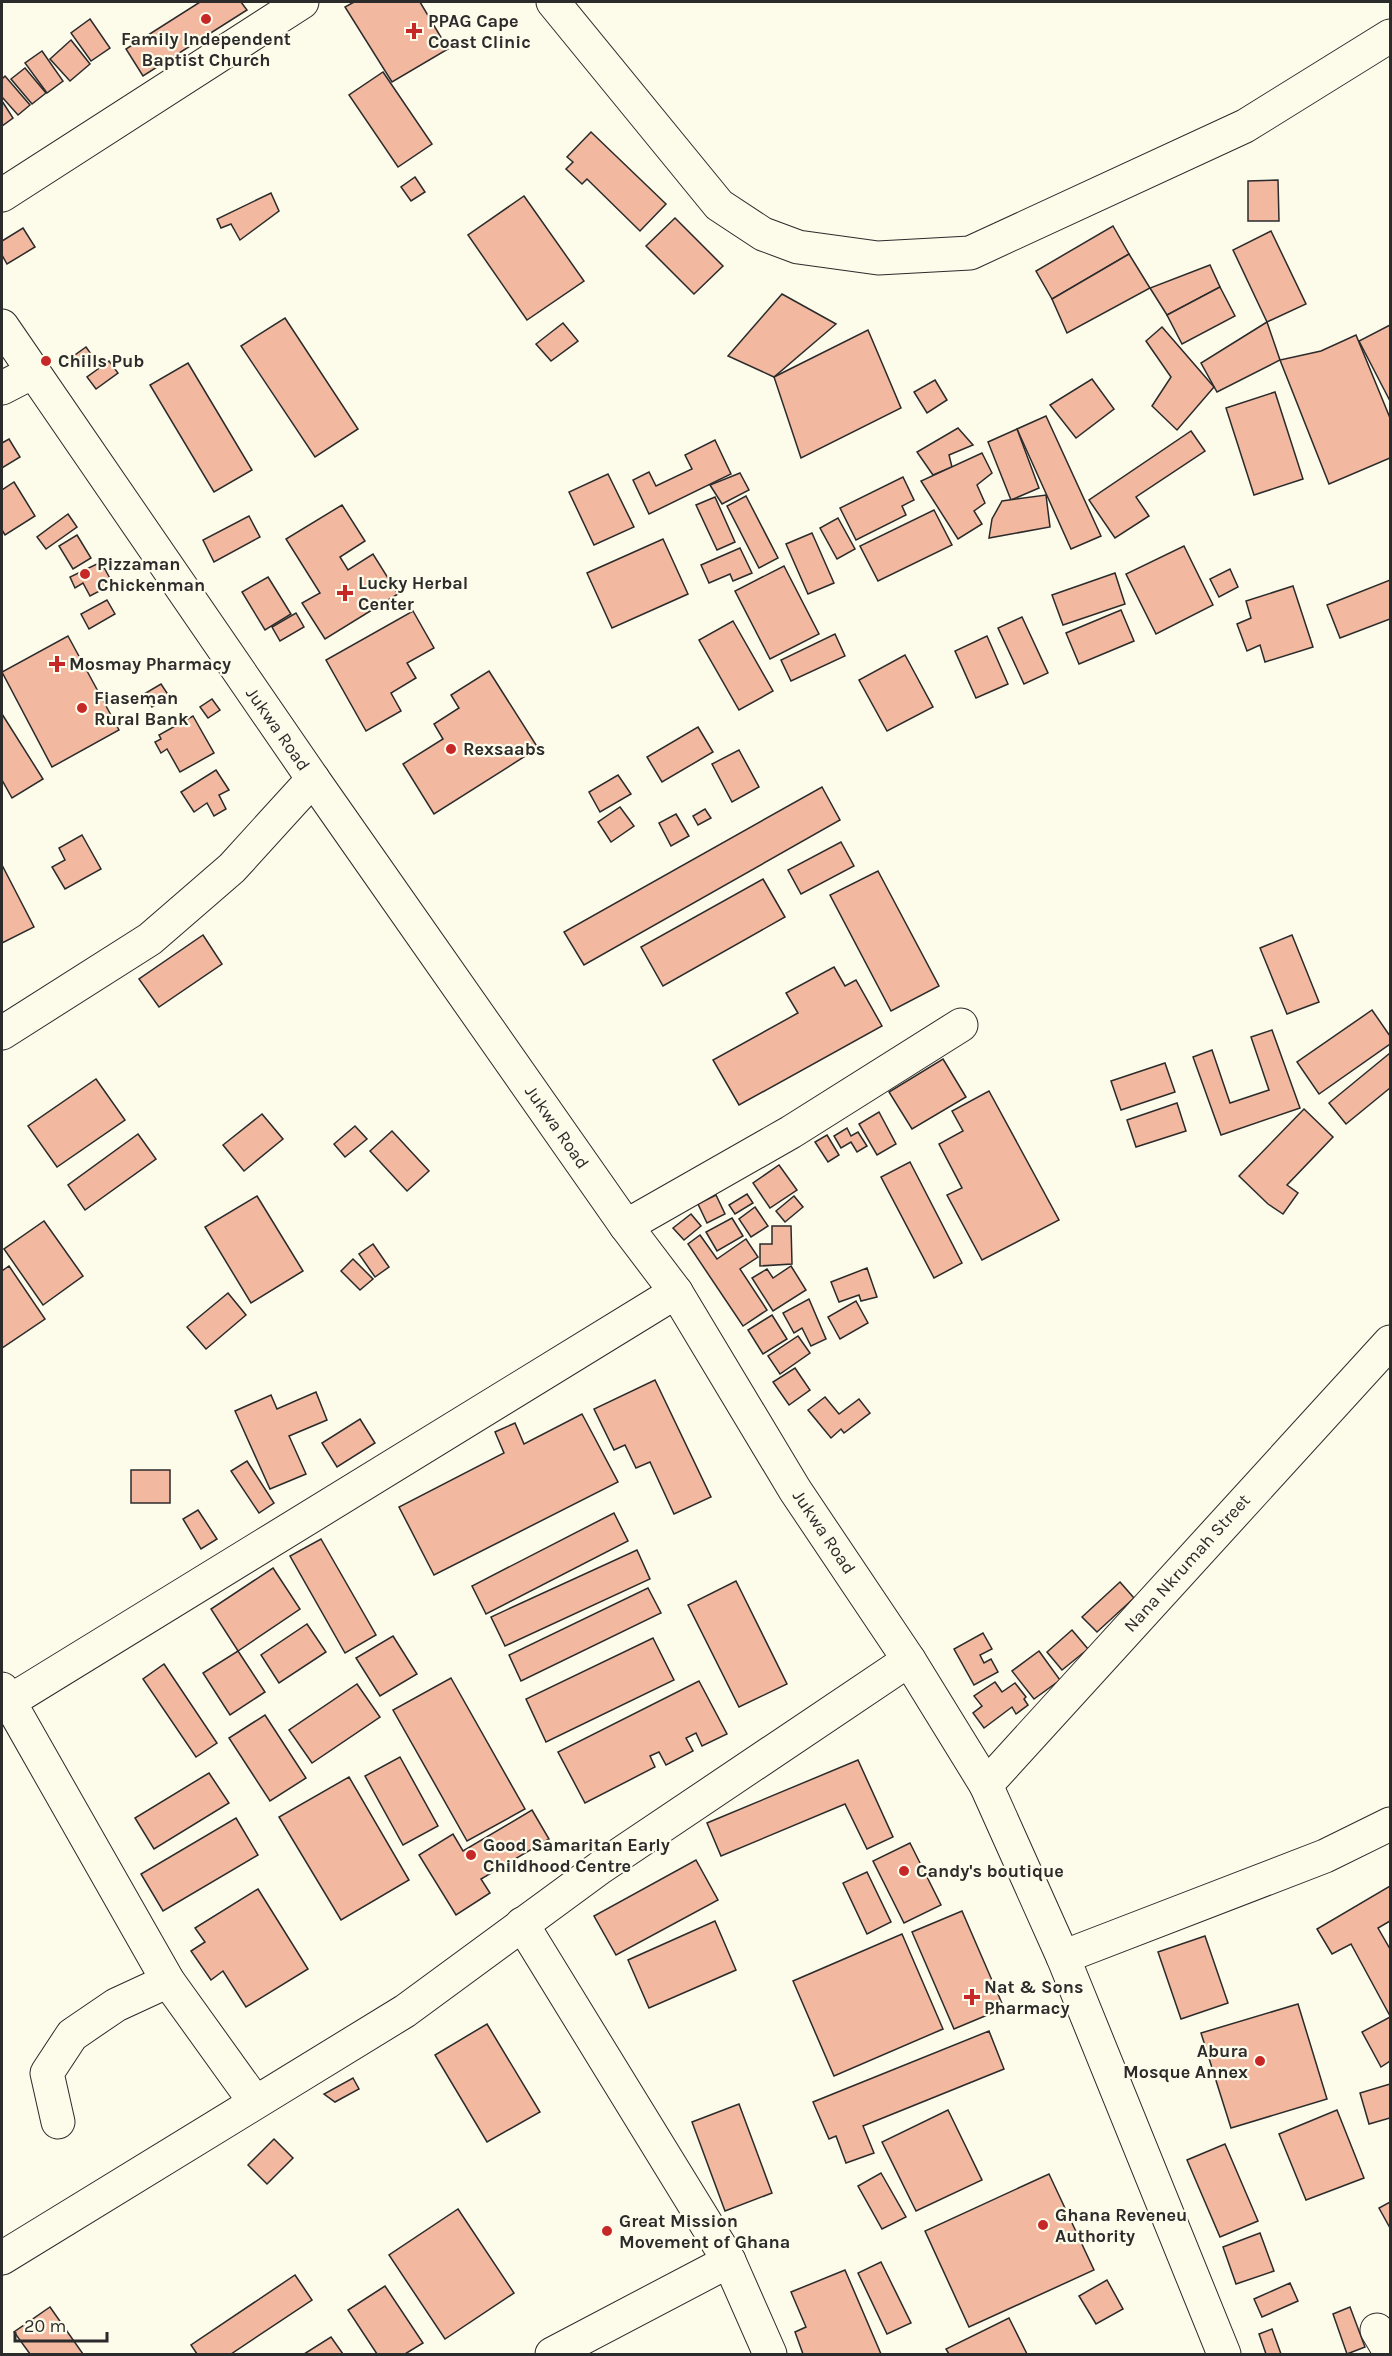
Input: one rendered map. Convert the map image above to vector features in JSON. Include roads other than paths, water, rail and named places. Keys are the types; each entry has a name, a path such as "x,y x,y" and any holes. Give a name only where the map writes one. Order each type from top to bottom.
{"street":[{"path":"2,195 302,2"},
{"path":"553,2 719,205 763,234 798,247 878,258 970,253 1245,126 1390,36"},
{"name":"Jukwa Road","path":"2,326 31,373 313,779 626,1226 676,1292 795,1491 909,1660 986,1785 1063,1957 1224,2355"},
{"path":"2,388 31,373"},
{"path":"2,1033 150,939 232,868 313,779"},
{"path":"626,1226 790,1132 961,1025"},
{"path":"255,2102 168,1981 4,1698 676,1292"},
{"name":"Nana Nkrumah Street","path":"986,1785 1390,1342"},
{"path":"2,2258 405,2011 522,1924 706,1794 909,1660"},
{"path":"1063,1957 1326,1856 1390,1824"},
{"path":"522,1924 729,2261 770,2355"},
{"path":"58,2122 47,2073 72,2035 116,2005 168,1981"},
{"path":"552,2355 729,2261"}],"place":[{"name":"Family Independent Baptist Church","path":"206,19"},
{"name":"PPAG Cape Coast Clinic","path":"414,31"},
{"name":"Chills Pub","path":"46,361"},
{"name":"Pizzaman Chickenman","path":"85,574"},
{"name":"Lucky Herbal Center","path":"345,593"},
{"name":"Mosmay Pharmacy","path":"57,664"},
{"name":"Fiaseman Rural Bank","path":"82,708"},
{"name":"Rexsaabs","path":"451,749"},
{"name":"Good Samaritan Early Childhood Centre","path":"471,1855"},
{"name":"Candy's boutique","path":"904,1871"},
{"name":"Nat & Sons Pharmacy","path":"972,1997"},
{"name":"Abura Mosque Annex","path":"1260,2061"},
{"name":"Ghana Reveneu Authority","path":"1043,2225"},
{"name":"Great Mission Movement of Ghana","path":"607,2231"}]}
